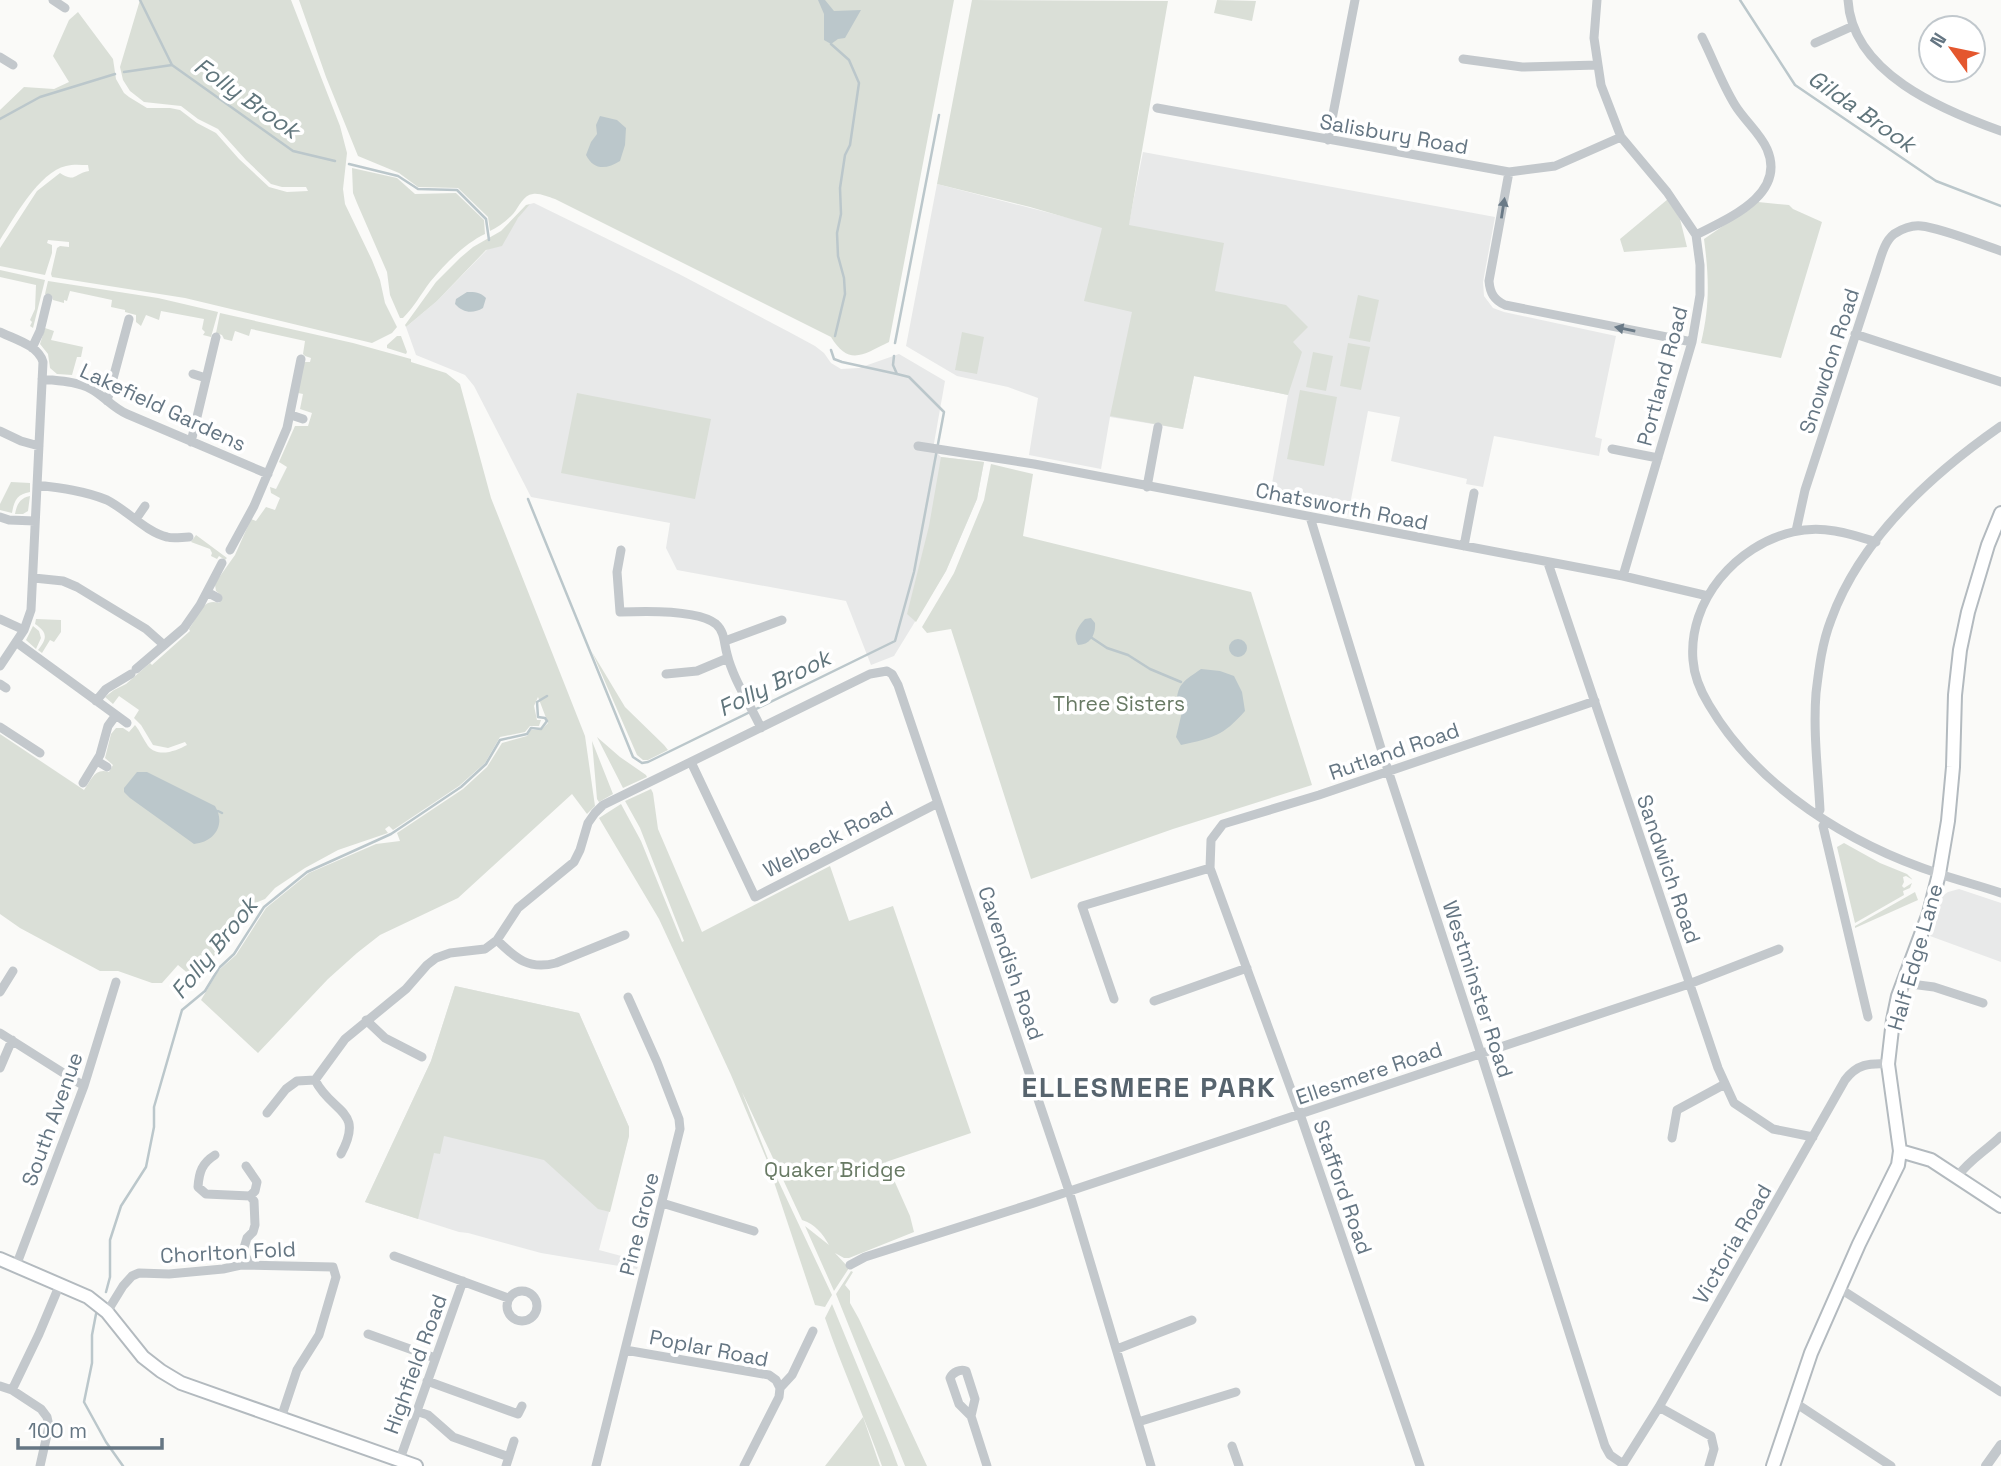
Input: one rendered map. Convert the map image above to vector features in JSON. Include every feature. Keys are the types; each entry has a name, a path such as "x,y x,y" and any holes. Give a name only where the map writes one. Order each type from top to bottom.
{"main road":[{"name":"Half Edge Lane","path":"1773,1466 1811,1353 1839,1287 1898,1165 1900,1151 1888,1064 1893,1020 1903,983 1929,913 1939,874 1953,767 1955,695 1960,650 1987,545 2001,513"},
{"path":"1900,1151 1931,1160 2001,1206"},
{"path":"0,1259 88,1297 107,1312 143,1357 170,1378 191,1388 416,1466"}],"street":[{"path":"52,0 65,8"},
{"path":"1328,140 1355,0"},
{"name":"Portland Road","path":"1597,0 1594,38 1601,85 1621,137 1667,192 1696,235 1700,265 1700,295 1692,342 1623,576"},
{"path":"1848,0 1857,36 1873,59 1901,83 1929,101 2001,131"},
{"path":"1815,43 1853,26"},
{"path":"1696,235 1739,213 1763,192 1771,169 1767,149 1735,106 1702,37"},
{"path":"0,57 13,65"},
{"path":"1463,59 1522,67 1598,65"},
{"name":"Salisbury Road","path":"1157,108 1509,172 1555,166 1621,137"},
{"path":"1509,172 1489,281 1490,290 1499,303 1692,342"},
{"name":"Snowdon Road","path":"1796,531 1805,490 1856,334 1886,245 1894,234 1923,226 2001,251"},
{"path":"32,348 40,331 48,298"},
{"path":"107,401 129,319"},
{"path":"0,332 41,355 42,379 31,610 24,630 0,666"},
{"path":"1856,334 2001,382"},
{"path":"191,442 216,337"},
{"path":"230,550 263,496 268,474 291,415 301,359"},
{"path":"193,374 206,378"},
{"name":"Lakefield Gardens","path":"42,379 82,385 127,414 268,474"},
{"path":"291,415 303,419"},
{"path":"1868,1017 1820,810 1815,704 1822,654 1831,619 1844,591 1875,542 1933,481 2001,426"},
{"path":"1147,487 1157,427"},
{"path":"0,431 39,446"},
{"name":"Chatsworth Road","path":"923,447 1044,466 1623,576 1708,596"},
{"path":"1612,449 1658,458"},
{"path":"37,485 93,495 113,504 164,536 189,537"},
{"path":"1464,546 1474,493"},
{"path":"136,519 145,506"},
{"path":"0,517 35,521"},
{"name":"Westminster Road","path":"1310,517 1605,1446 1610,1455 1623,1465"},
{"path":"1875,542 1829,529 1796,531 1772,539 1739,559 1708,596 1697,623 1693,649 1696,674 1707,701 1748,756 1774,782 1822,818 1882,851 1939,874 2001,893"},
{"path":"315,1080 345,1039 406,989 436,958 450,953 485,949 497,940 518,908 574,862 588,823 599,808 761,728 728,658 725,640 717,625 702,618 663,611 616,613 621,550"},
{"name":"Sandwich Road","path":"1548,562 1725,1084 1734,1103 1773,1129 1813,1138"},
{"path":"96,701 106,689 134,672 184,628 222,563"},
{"path":"607,564 618,565"},
{"path":"34,578 62,581 77,587 146,629 164,645"},
{"path":"207,592 218,598"},
{"path":"0,619 24,630"},
{"path":"725,640 782,620"},
{"path":"16,642 127,723"},
{"path":"666,674 697,671 728,658"},
{"name":"Cavendish Road","path":"761,728 870,674 880,671 892,674 898,685 1069,1191 1151,1466"},
{"name":"Rutland Road","path":"1211,840 1223,824 1389,772 1595,701"},
{"path":"83,783 100,755 108,726 116,715"},
{"path":"0,727 40,753"},
{"path":"97,761 107,766"},
{"name":"Welbeck Road","path":"691,762 755,897 938,803"},
{"name":"Stafford Road","path":"1211,840 1210,868 1300,1114 1420,1466"},
{"path":"1114,999 1082,906 1210,868"},
{"path":"497,940 521,961 545,966 625,935"},
{"name":"Ellesmere Road","path":"849,1265 865,1257 1689,984 1779,949"},
{"path":"1154,1001 1247,968"},
{"path":"0,992 13,971"},
{"name":"South Avenue","path":"16,1266 84,1086 116,982"},
{"path":"1903,983 1934,987 1983,1003"},
{"name":"Pine Grove","path":"596,1466 680,1135 680,1124 628,997"},
{"path":"366,1020 385,1038 422,1057"},
{"path":"0,1033 84,1086"},
{"path":"0,1068 12,1040"},
{"name":"Victoria Road","path":"1623,1465 1659,1407 1845,1080 1855,1069 1866,1064 1888,1064"},
{"path":"267,1113 286,1089 297,1081 315,1080"},
{"path":"315,1080 322,1093 349,1119 351,1129 341,1154"},
{"path":"1672,1138 1677,1110 1725,1084"},
{"path":"1957,1177 1966,1164 2001,1136"},
{"path":"215,1155 201,1167 198,1187 206,1194 250,1196 255,1191 257,1182 246,1166"},
{"path":"250,1196 254,1201 255,1225 243,1251 250,1265"},
{"path":"662,1203 754,1231"},
{"path":"394,1256 508,1298"},
{"name":"Chorlton Fold","path":"107,1312 123,1286 139,1273 169,1274 250,1265 333,1267 336,1277 318,1335 297,1370 281,1418"},
{"name":"Highfield Road","path":"400,1459 463,1281"},
{"path":"12,1390 60,1284"},
{"path":"1839,1287 2001,1392"},
{"path":"1117,1349 1192,1320"},
{"path":"744,1466 779,1397 780,1388 792,1375 813,1331"},
{"path":"368,1334 435,1358"},
{"name":"Poplar Road","path":"625,1350 769,1375 778,1382 780,1388"},
{"path":"971,1416 975,1399 967,1371 957,1371 950,1378 959,1405 971,1416 987,1466"},
{"path":"427,1381 518,1414 522,1406"},
{"path":"0,1386 12,1390 41,1409 47,1417 49,1426 40,1466"},
{"path":"1138,1422 1236,1392"},
{"path":"1794,1402 1891,1466"},
{"path":"1659,1407 1711,1436 1714,1449 1709,1466"},
{"path":"416,1411 428,1415 453,1437 507,1462 514,1441"},
{"path":"1986,1466 2001,1445"},
{"path":"1232,1446 1240,1460"}],"shaded area":[{"path":"818,0 825,0 834,11 861,10 845,38 831,44 824,40 824,14"},
{"path":"600,116 617,120 626,128 620,161 606,167 593,164 586,155 597,134 596,125"},
{"path":"1143,152 1495,217 1483,282 1484,296 1493,308 1616,336 1595,437 1602,439 1599,456 1494,436 1483,487 1466,484 1467,479 1391,461 1400,417 1368,411 1348,515 1269,500 1288,395 1194,376 1183,429 1110,417 1101,469 1029,455 1038,398 1008,387 957,376 906,346 937,184 1127,233"},
{"path":"534,203 791,333 815,346 831,363 841,369 859,368 899,354 945,381 933,449 941,457 984,462 977,499 946,571 894,656 871,665 846,601 677,570 666,548 670,523 531,497 474,386 465,375 416,355 406,327 437,301 525,208"},
{"path":"467,292 486,298 483,308 468,312 455,304 456,299"},
{"path":"1091,618 1095,623 1093,635 1086,643 1078,645 1078,628 1085,619"},
{"path":"1234,639 1242,639 1247,648 1245,655 1234,657 1229,652 1229,644"},
{"path":"1201,669 1234,676 1242,692 1245,711 1217,735 1181,745 1176,737 1182,712 1177,706 1178,693 1186,680"},
{"path":"137,772 147,772 215,806 219,825 213,836 194,844 130,798 124,788"},
{"path":"1959,889 2001,903 2001,962 1930,936 1941,897"},
{"path":"455,986 579,1013 629,1127 629,1136 599,1250 640,1261 637,1269 541,1253 459,1232 365,1202 431,1061"}],"green space":[{"path":"140,0 291,0 340,126 347,153 343,189 345,204 380,280 385,303 397,327 392,333 372,343 185,298 52,277 57,248 69,247 69,242 48,240 47,243 52,245 52,253 45,275 0,266 0,248 37,191 60,173 72,178 89,171 88,165 69,165 46,177 28,197 0,240 0,110 24,87 54,89 69,82 53,56 69,20 78,12 113,59 116,79 129,97 147,108 180,110 216,133 269,187 287,192 308,191 306,187 271,184 218,129 181,106 144,102 130,91 123,80 120,67"},
{"path":"299,0 954,0 889,342 864,354 851,355 844,352 831,337 544,195 533,194 526,197 510,217 490,231 488,217 458,188 418,187 399,173 358,156"},
{"path":"972,0 1168,1 1129,225 1224,243 1215,291 1286,305 1308,327 1293,342 1302,352 1288,395 1194,376 1183,429 1110,416 1132,312 1084,301 1102,228 937,184"},
{"path":"1217,0 1256,1 1252,21 1214,13"},
{"path":"352,168 397,178 415,194 456,193 484,220 485,234 448,262 403,318 400,318 390,295 387,272 353,193"},
{"path":"1668,199 1680,219 1687,247 1624,252 1620,239"},
{"path":"1758,202 1789,205 1822,222 1781,358 1701,343 1708,291 1704,239"},
{"path":"530,204 518,218 502,246 486,250 437,301 406,327 436,282 460,258 501,231"},
{"path":"0,270 45,280 33,328 30,326 30,320 35,309 36,285 0,277"},
{"path":"48,281 158,298 218,312 211,337 203,335 204,319 161,311 159,320 146,315 141,326 136,322 136,315 111,307 112,300 70,291 64,303 53,300 52,296 45,294"},
{"path":"1358,295 1379,300 1370,342 1349,338"},
{"path":"220,313 411,359 411,362 446,373 460,384 491,498 585,736 595,806 587,814 572,794 458,898 380,935 357,953 328,979 258,1053 201,1000 219,970 236,955 266,908 309,873 376,844 400,841 397,833 463,789 487,767 502,743 527,736 531,730 541,730 548,723 538,697 534,706 537,720 541,720 539,726 530,726 525,732 500,737 485,763 459,786 393,830 389,826 385,829 388,833 338,850 305,868 275,888 265,899 253,904 196,980 178,965 162,983 152,983 118,971 100,971 20,928 0,914 0,734 84,790 97,773 109,772 113,765 105,758 111,734 116,728 129,732 135,725 148,746 157,752 172,751 187,745 185,742 168,748 153,745 134,718 139,710 119,696 113,704 105,697 126,684 150,663 152,665 190,631 204,605 219,603 222,596 216,591 218,579 235,555 251,519 256,521 266,507 275,510 280,498 271,493 270,487 276,489 287,467 279,462 295,426 308,426 312,413 300,409 303,394 298,393 303,364 310,362 311,358 303,354 305,341 251,329 249,336 235,331 232,341 224,339 216,333"},
{"path":"45,328 54,331 51,340 83,347 72,375 57,374 50,368 48,354 40,344"},
{"path":"962,332 984,337 977,374 955,370"},
{"path":"397,336 401,336 406,354 387,348"},
{"path":"1348,343 1370,347 1361,390 1340,386"},
{"path":"1313,352 1333,356 1326,391 1306,387"},
{"path":"1300,390 1337,397 1324,466 1287,459"},
{"path":"577,393 711,419 695,499 561,473"},
{"path":"941,457 984,462 977,499 946,571 916,622 907,614 929,526"},
{"name":"Three Sisters","path":"991,464 1033,474 1023,536 1251,592 1312,785 1173,829 1031,879 951,629 927,633 922,627 954,573 984,500"},
{"path":"11,482 30,483 30,492 17,499 12,513 0,510 0,504"},
{"path":"30,496 28,511 15,514 20,502"},
{"path":"196,535 227,558 225,560 219,556 217,559 211,556 210,549 191,542"},
{"path":"36,619 61,620 61,632 54,642 50,640 42,653 38,650 45,636 35,624"},
{"path":"33,626 39,631 41,638 36,649 26,640"},
{"path":"592,652 625,707 668,750 648,760 637,755"},
{"path":"597,737 620,757 647,777 623,788"},
{"path":"592,741 613,794 599,802 597,799"},
{"name":"Quaker Bridge","path":"651,789 658,829 702,932 830,866 849,921 893,906 971,1133 886,1162 910,1216 914,1232 849,1258 835,1253 849,1268 834,1291 805,1226 829,1245 818,1230 802,1220 742,1092 768,1159 832,1295 825,1307 815,1305 766,1158 659,919 599,818 621,804 641,841 682,942 684,941 640,828 625,801"},
{"path":"1844,843 1907,874 1913,880 1903,877 1904,888 1912,883 1910,888 1903,891 1904,895 1855,923 1837,847"},
{"path":"1915,892 1918,900 1855,928 1855,926"},
{"path":"455,986 579,1013 629,1127 610,1212 598,1209 544,1160 444,1136 440,1154 434,1153 418,1219 365,1202 431,1061"},
{"path":"851,1271 853,1272 845,1285 850,1291 850,1303 927,1466 905,1466 836,1294"},
{"path":"832,1304 898,1466 882,1466 825,1318"},
{"path":"863,1417 880,1466 825,1466"}],"waterway":[{"name":"Folly Brook","path":"140,0 172,65 293,151 335,161"},
{"name":"Gilda Brook","path":"1740,0 1795,85 1936,181 2001,206"},
{"path":"831,44 849,60 859,83 850,145 845,155 840,188 838,256 845,294 835,336"},
{"path":"124,72 172,65"},
{"path":"0,119 40,97 115,74"},
{"name":"Folly Brook","path":"895,343 939,115"},
{"name":"Folly Brook","path":"349,164 398,176 418,189 457,190 486,219 489,240"},
{"path":"831,350 834,359 842,362 897,374"},
{"name":"Folly Brook","path":"528,499 633,757 642,763 648,762 895,641 914,572 944,412 909,377 897,374 893,365 894,356"},
{"path":"1092,638 1107,648 1128,655 1150,669 1181,682"},
{"name":"Folly Brook","path":"106,1292 110,1277 110,1240 121,1206 146,1167 154,1127 154,1107 182,1010 205,991 219,968 234,954 264,907 307,872 391,834 461,787 486,764 500,740 527,734 531,728 541,729 547,721 538,717 537,702 547,696"},
{"path":"218,811 222,813"},
{"name":"Folly Brook","path":"96,1314 92,1335 92,1363 84,1402 123,1466"}],"district":[{"name":"ELLESMERE PARK","path":"1149,1087"}]}
